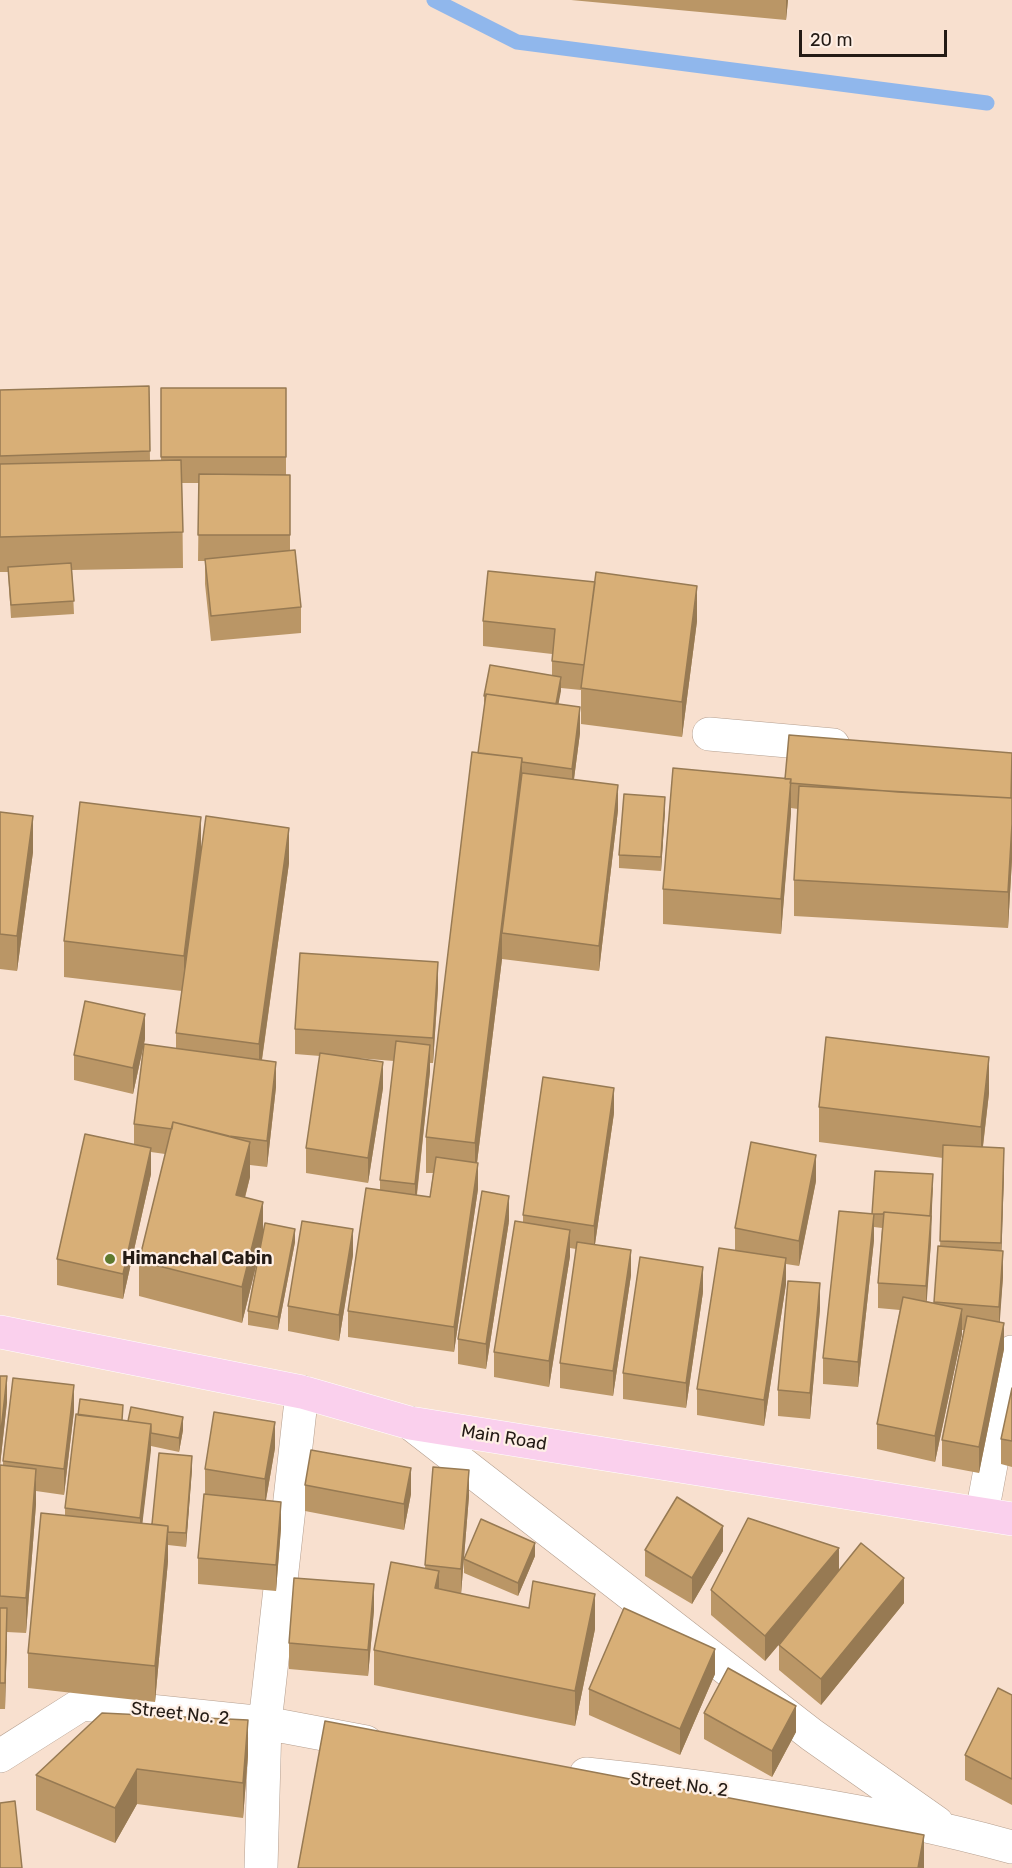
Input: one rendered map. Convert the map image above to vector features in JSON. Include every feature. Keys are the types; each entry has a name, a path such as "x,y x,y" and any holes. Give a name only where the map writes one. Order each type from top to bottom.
{"main road":[{"name":"Main Road","path":"0,1332 302,1392 410,1423 997,1516"}],"street":[{"path":"709,734 861,748"},
{"path":"997,1516 1012,1352"},
{"path":"261,1868 265,1723 302,1392"},
{"path":"410,1423 812,1735 946,1829"},
{"name":"Street No. 2","path":"0,1756 82,1704 265,1723 394,1747"},
{"name":"Street No. 2","path":"559,1771 714,1788 946,1829 1012,1847"}],"building":[{"path":"149,386 150,451 0,456 0,390"},
{"path":"161,388 286,388 286,457 161,457"},
{"path":"181,460 183,532 0,537 0,464"},
{"path":"199,474 290,475 290,535 198,535"},
{"path":"295,550 301,607 211,616 205,559"},
{"path":"71,563 74,601 11,605 8,567"},
{"path":"488,571 595,582 584,665 552,661 555,629 483,621"},
{"path":"596,572 697,586 682,702 581,688"},
{"path":"490,665 561,677 556,704 486,694 484,696"},
{"path":"486,694 580,707 572,769 522,762 522,758 478,753"},
{"path":"789,735 1012,753 1011,798 790,783 791,779 785,779"},
{"path":"472,752 522,758 475,1143 426,1137"},
{"path":"673,768 791,779 781,899 663,889"},
{"path":"522,773 618,785 599,946 502,933"},
{"path":"799,786 1012,798 1008,892 794,880"},
{"path":"624,794 665,797 661,857 619,855"},
{"path":"80,802 201,817 184,956 64,941"},
{"path":"0,812 33,816 17,936 0,934"},
{"path":"206,816 289,828 259,1044 176,1033"},
{"path":"300,953 438,962 433,1038 295,1029"},
{"path":"85,1001 145,1014 133,1068 74,1055"},
{"path":"826,1037 989,1057 981,1127 819,1107"},
{"path":"396,1041 430,1045 415,1184 380,1180"},
{"path":"144,1044 276,1062 267,1141 229,1136 173,1122 172,1129 134,1124"},
{"path":"320,1053 383,1062 368,1158 306,1148"},
{"path":"543,1077 614,1088 594,1226 523,1215"},
{"path":"173,1122 250,1142 236,1195 263,1202 242,1287 139,1261"},
{"path":"85,1134 151,1148 123,1274 57,1259"},
{"path":"751,1142 816,1155 799,1241 735,1228"},
{"path":"943,1145 1004,1148 1001,1243 940,1241"},
{"path":"436,1157 478,1163 454,1327 348,1311 366,1188 430,1197"},
{"path":"875,1171 933,1174 930,1216 884,1212 883,1214 872,1214"},
{"path":"482,1191 509,1196 486,1344 458,1339"},
{"path":"839,1211 874,1214 858,1362 823,1358"},
{"path":"884,1212 931,1216 926,1286 878,1283"},
{"path":"302,1221 353,1229 339,1315 288,1306"},
{"path":"515,1221 570,1230 549,1361 494,1352"},
{"path":"265,1223 295,1229 278,1317 248,1311"},
{"path":"577,1242 631,1250 613,1371 560,1363"},
{"path":"938,1246 1003,1251 999,1307 934,1302"},
{"path":"719,1248 786,1258 764,1400 697,1389"},
{"path":"640,1257 703,1267 686,1383 623,1373"},
{"path":"788,1281 820,1283 810,1393 778,1390"},
{"path":"903,1297 962,1309 935,1436 877,1424"},
{"path":"967,1316 1004,1323 979,1447 942,1440"},
{"path":"0,1376 7,1376 0,1440"},
{"path":"13,1378 74,1385 64,1469 3,1461"},
{"path":"1012,1388 1012,1441 1001,1439"},
{"path":"80,1399 123,1405 122,1420 78,1415"},
{"path":"131,1407 183,1417 179,1438 151,1433 151,1424 128,1421"},
{"path":"214,1412 275,1422 265,1479 205,1469"},
{"path":"76,1414 151,1424 140,1518 65,1508"},
{"path":"311,1450 411,1468 404,1504 305,1485"},
{"path":"159,1453 192,1456 186,1533 168,1532 168,1526 152,1524"},
{"path":"0,1465 36,1469 26,1598 0,1596"},
{"path":"433,1467 469,1470 461,1569 425,1565"},
{"path":"204,1494 281,1502 276,1565 198,1558"},
{"path":"677,1497 723,1526 692,1578 645,1550"},
{"path":"41,1513 168,1526 155,1666 28,1653"},
{"path":"748,1518 839,1548 765,1636 711,1590"},
{"path":"481,1519 535,1543 518,1583 464,1559"},
{"path":"861,1543 904,1578 821,1679 779,1645"},
{"path":"391,1562 439,1571 435,1588 529,1608 533,1581 595,1594 575,1691 374,1650"},
{"path":"294,1578 374,1584 368,1650 289,1643"},
{"path":"0,1608 7,1608 5,1683 0,1683"},
{"path":"624,1608 715,1649 680,1729 589,1689"},
{"path":"728,1668 796,1706 772,1751 704,1713"},
{"path":"998,1688 1012,1695 1012,1779 965,1755"},
{"path":"102,1713 248,1720 243,1783 137,1769 115,1808 36,1775"},
{"path":"325,1721 924,1835 918,1868 298,1868"},
{"path":"15,1801 22,1868 0,1868 0,1803"}],"waterway":[{"path":"434,0 517,42 987,103"}],"place":[{"name":"Himanchal Cabin","path":"110,1259"}]}
